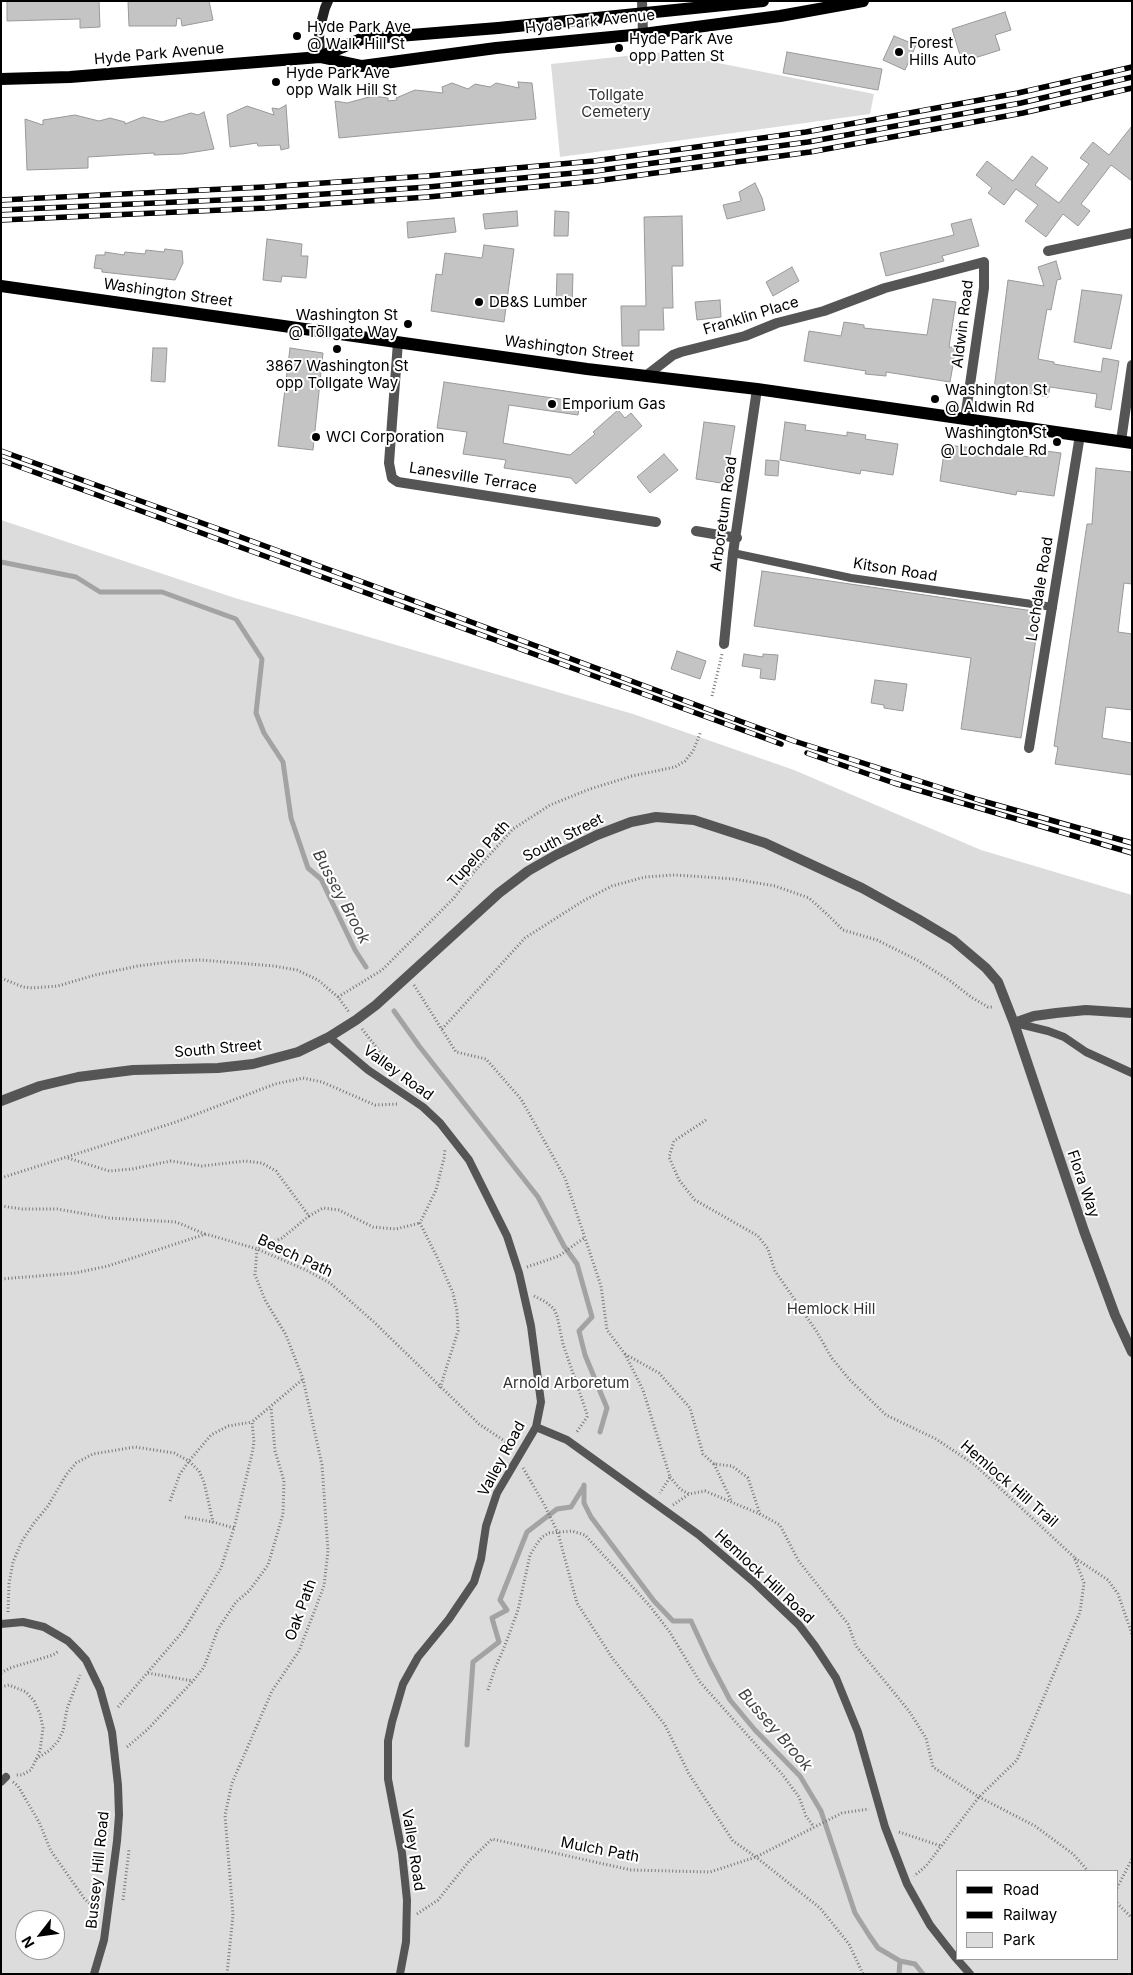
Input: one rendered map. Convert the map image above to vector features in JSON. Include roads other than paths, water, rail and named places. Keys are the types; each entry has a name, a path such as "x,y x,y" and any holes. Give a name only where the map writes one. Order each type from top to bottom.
{"main road":[{"path":"320,57 319,30 328,1"},
{"name":"Hyde Park Avenue","path":"320,57 361,39 438,33 642,7 764,1"},
{"name":"Hyde Park Avenue","path":"1,79 70,77 320,57 362,66 496,48 643,34 780,16 863,1"},
{"name":"Washington Street","path":"1,286 647,376 757,389 1126,442"}],"street":[{"path":"642,7 643,34"},
{"path":"1048,251 1132,234"},
{"name":"Franklin Place","path":"647,376 673,355 681,352 745,336 785,320 824,311 868,294 984,262"},
{"name":"Aldwin Road","path":"965,419 984,288 984,262"},
{"name":"Lanesville Terrace","path":"398,342 389,464 392,478 405,483 656,522"},
{"path":"1126,442 1132,365"},
{"name":"Arboretum Road","path":"724,644 734,553 757,389"},
{"name":"Lochdale Road","path":"1029,748 1080,435"},
{"path":"696,531 737,538"},
{"name":"South Street","path":"1,1101 61,1080 107,1072 218,1068 253,1064 298,1052 329,1037 356,1020 406,979 499,893 538,865 575,845 619,826 642,819 669,817 694,820 716,826 765,843 862,888 953,940 986,968 998,982 1014,1023"},
{"path":"1014,1023 1034,1016 1086,1010 1132,1013"},
{"name":"Flora Way","path":"1014,1023 1084,1232 1115,1315 1132,1352"}],"lane":[{"name":"Kitson Road","path":"734,553 851,578 1053,607"},
{"path":"1014,1023 1064,1037 1086,1052 1132,1073"},
{"name":"Valley Road","path":"329,1037 368,1070 423,1107 446,1130 469,1160 507,1236 520,1274 531,1326 541,1402 536,1427 497,1493 486,1526 481,1559 474,1582 454,1612 418,1657 403,1684 392,1722 388,1741 388,1779 402,1853 407,1900 406,1942 400,1974"},
{"name":"Hemlock Hill Road","path":"536,1427 570,1442 699,1535 755,1583 798,1625 815,1646 836,1678 858,1732 886,1827 907,1884 930,1925 956,1958"},
{"name":"Bussey Hill Road","path":"1,1624 23,1622 44,1627 68,1641 86,1660 100,1689 112,1732 118,1785 119,1815 104,1940 94,1974"},
{"name":"Hemlock Hill Road","path":"958,1960 970,1974"}],"waterway":[{"name":"Bussey Brook","path":"1,562 76,577 100,592 162,592 236,619 262,659 256,713 264,733 283,762 291,818 308,868 321,879 355,950 366,967"},
{"name":"Bussey Brook","path":"394,1011 419,1046 538,1197 564,1246 577,1264 592,1317 579,1331 585,1355 607,1408 600,1432"},
{"name":"Bussey Brook","path":"584,1485 584,1503 591,1517 654,1601 673,1621 691,1621 730,1700 755,1730 800,1776 821,1811 855,1913 878,1948 900,1961 915,1964 923,1974"},
{"path":"467,1745 473,1662 499,1642 492,1618 507,1610 500,1600 527,1532 557,1509 571,1507 584,1486"},
{"path":"899,1974 900,1961"}],"railway":[{"path":"1,200 264,187 427,176 594,161 806,132 1018,93 1132,67"},
{"path":"1,210 265,198 428,187 595,171 808,142 1021,103 1132,77"},
{"path":"1,220 266,208 428,197 596,181 810,152 1023,113 1132,88"},
{"path":"1,451 227,532 794,741 979,800 1132,843"},
{"path":"1,460 781,744"},
{"path":"807,753 894,783 1132,853"}],"place":[{"name":"Hyde Park Ave @ Walk Hill St","path":"297,36"},
{"name":"Hyde Park Ave opp Patten St","path":"619,48"},
{"name":"Forest Hills Auto","path":"899,52"},
{"name":"Hyde Park Ave opp Walk Hill St","path":"276,82"},
{"name":"DB&S Lumber","path":"479,302"},
{"name":"Washington St @ Tollgate Way","path":"408,324"},
{"name":"3867 Washington St opp Tollgate Way","path":"337,349"},
{"name":"Washington St @ Aldwin Rd","path":"935,399"},
{"name":"Emporium Gas","path":"552,404"},
{"name":"WCI Corporation","path":"316,437"},
{"name":"Washington St @ Lochdale Rd","path":"1057,442"}],"park label":[{"name":"Tollgate Cemetery","path":"616,104"},
{"name":"Hemlock Hill","path":"831,1309"},
{"name":"Arnold Arboretum","path":"566,1383"}]}
